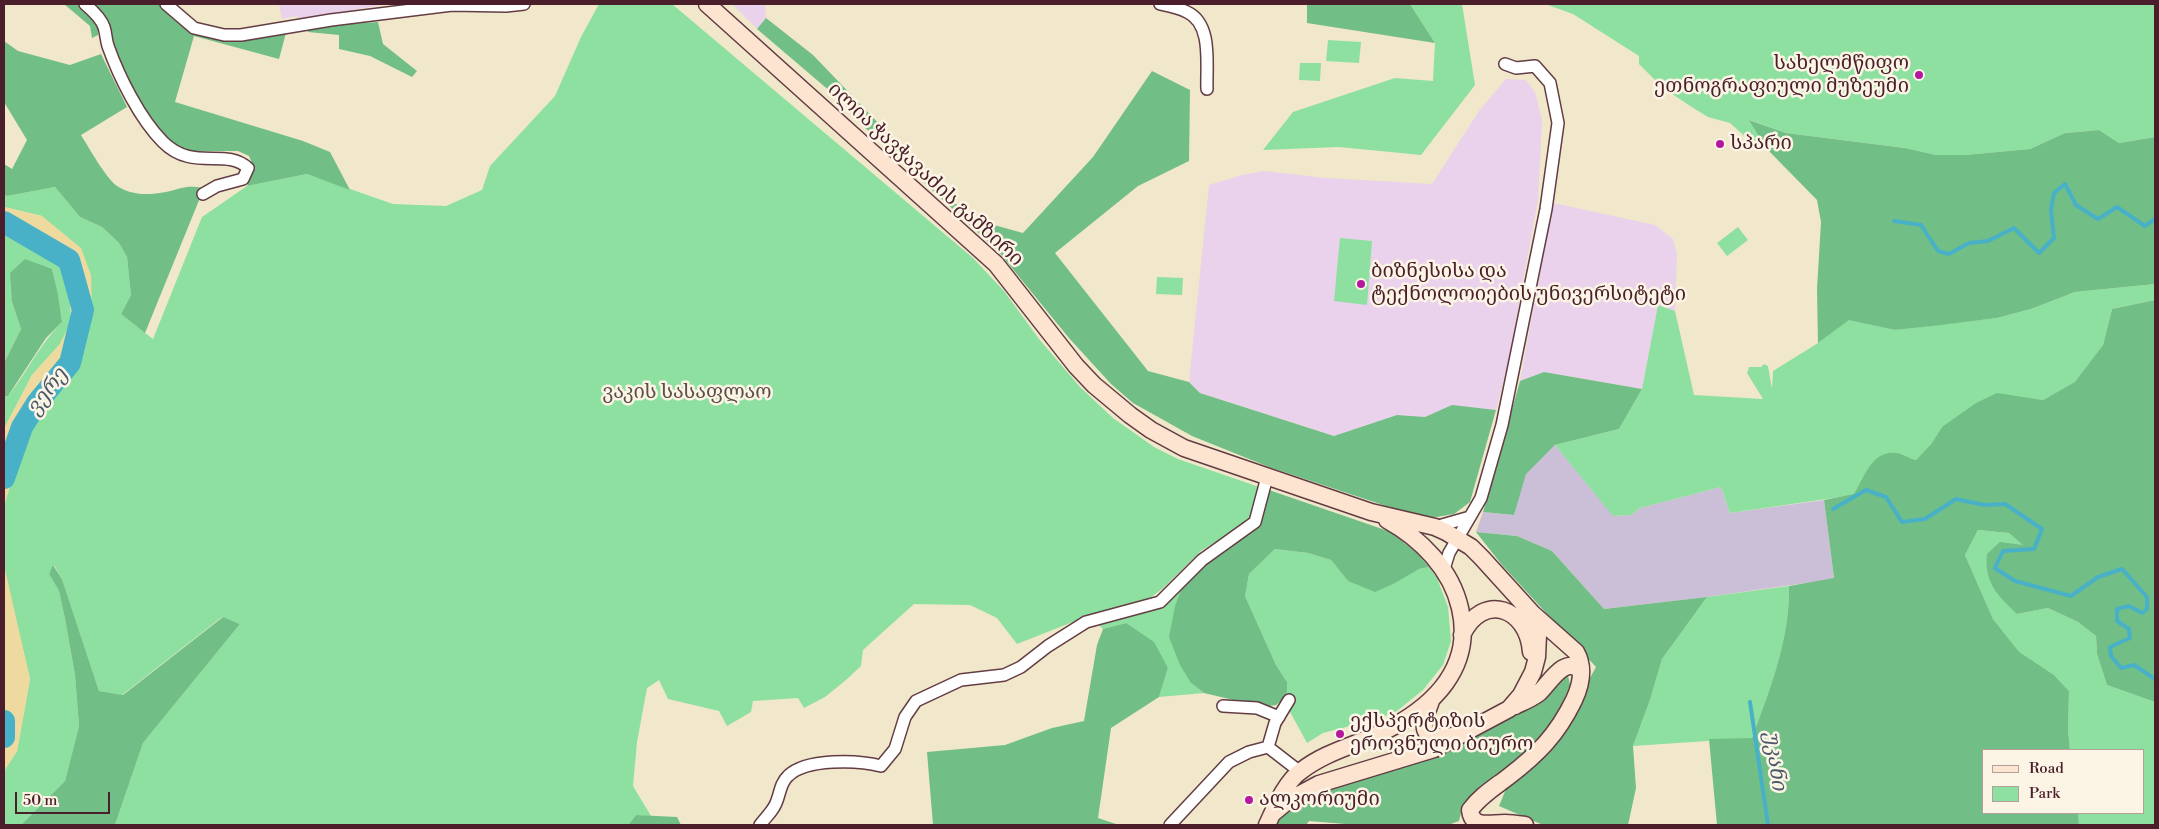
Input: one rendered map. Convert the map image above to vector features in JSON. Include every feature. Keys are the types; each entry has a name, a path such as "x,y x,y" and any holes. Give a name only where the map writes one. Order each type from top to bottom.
{"main road":[{"name":"ილია ჭავჭავაძის გამზირი","path":"707,4 996,264 1076,366 1116,404 1150,430 1178,445 1371,512"},
{"path":"1371,512 1435,527 1458,538 1497,572 1531,612 1576,652 1581,671 1578,693 1557,732 1543,748 1481,797 1470,810 1471,818 1474,822 1481,825 1504,823 1525,825"},
{"path":"1371,512 1408,533 1431,554 1444,570 1458,601 1462,635 1461,650 1454,671 1431,701 1424,720 1425,731 1429,736 1434,738 1458,736"},
{"path":"1462,635 1467,624 1479,613 1492,608 1506,611 1522,624 1528,635 1533,672"},
{"path":"1509,709 1521,695 1533,672 1538,645 1536,625 1531,612"},
{"path":"1270,820 1289,800 1319,784 1414,757 1434,749 1527,701 1540,692 1553,676 1562,669 1571,666 1577,667 1581,671"},
{"path":"1270,820 1289,783 1299,771 1333,753 1384,731 1431,701"}],"street":[{"path":"85,4 104,26 107,45 126,89 162,142 177,154 194,159 241,161 248,168 243,180 217,186 203,194"},
{"path":"166,4 194,28 224,35 241,35 402,7 452,5 506,6 524,4"},
{"path":"1160,4 1188,12 1199,21 1205,35 1207,89"},
{"path":"1444,570 1449,553 1481,498 1507,402 1550,190 1558,123 1550,83 1536,66 1516,68 1505,64"},
{"path":"760,825 775,806 787,776 801,767 824,763 881,766 895,749 905,717 916,701 961,680 1004,674 1021,667 1048,646 1086,622 1102,616 1160,602 1182,577 1202,560 1255,522 1268,477"},
{"path":"1435,527 1470,517"},
{"path":"1268,747 1279,717 1289,700"},
{"path":"1223,706 1257,708 1279,717"},
{"path":"1268,747 1299,771"},
{"path":"1170,825 1229,762 1249,752 1268,747"}],"shaded area":[{"path":"279,4 388,4 298,19 297,16 282,19"},
{"path":"732,4 765,4 766,18 757,29"},
{"name":"ბიზნესისა და ტექნოლოიების უნივერსიტეტი","path":"1506,79 1526,80 1535,92 1542,120 1538,200 1507,367 1496,410 1452,406 1425,417 1397,415 1335,436 1200,393 1189,382 1209,185 1242,175 1264,171 1325,178 1432,184 1479,111"},
{"path":"1553,203 1655,225 1673,239 1677,253 1675,311 1658,305 1642,389 1544,372 1520,381"},
{"path":"1555,445 1614,516 1631,515 1640,508 1721,487 1730,513 1824,500 1834,579 1604,609 1552,551 1517,536 1476,532 1483,512 1514,515 1525,474"}],"green space":[{"path":"64,4 80,4 98,26 98,35 92,38 90,26"},
{"path":"88,4 161,4 187,23 238,36 287,29 279,59 194,36 175,102 303,141 330,152 350,190 307,174 247,186 254,168 249,156 238,151 190,151 170,142 138,100"},
{"name":"ვაკის სასაფლაო","path":"599,4 672,4 973,258 1004,291 1039,339 1080,387 1113,418 1154,447 1178,459 1259,487 1251,521 1202,550 1162,589 1150,598 1093,614 1017,644 997,618 970,605 914,604 863,650 861,666 825,697 804,708 798,698 753,701 751,712 727,726 719,711 668,699 659,680 647,688 637,742 633,786 651,816 636,815 628,825 115,825 143,743 240,624 222,617 122,695 99,691 62,579 54,565 49,574 59,591 65,619 75,675 79,726 65,781 21,825 4,825 4,771 17,751 30,679 4,572 4,506 18,459 42,406 74,368 92,314 42,216 4,207 4,195 55,187 80,217 102,227 119,243 127,257 131,295 121,314 153,339 202,217 247,186 307,174 393,204 446,206 482,190 490,166 555,96 581,37"},
{"path":"1307,4 1410,4 1435,43 1307,23"},
{"path":"1410,4 1462,4 1475,85 1421,155 1339,147 1263,150 1293,112 1395,78 1433,81 1435,43"},
{"name":"სახელმწიფო ეთნოგრაფიული მუზეუმი","path":"1545,4 2155,4 2155,137 2119,143 2099,130 2065,133 2030,149 1965,155 1936,155 1905,148 1786,133 1750,120 1766,148 1749,140 1730,123 1708,117 1662,87 1639,64 1639,56 1573,14"},
{"path":"766,18 813,55 955,203 976,220 1023,233 1093,157 1152,71 1190,90 1189,161 1138,186 1055,253 1148,371 1189,382 1200,393 1334,436 1397,415 1425,417 1452,405 1496,410 1470,502 1454,514 1425,519 1269,467 1192,436 1133,403 1111,384 1069,338 998,251 861,124 845,104 757,29"},
{"path":"378,22 383,44 417,71 412,77 370,56 339,49 339,35 308,32 307,27"},
{"path":"1328,40 1361,42 1359,63 1326,61"},
{"path":"4,41 18,51 70,65 101,54 127,107 81,135 103,170 117,186 129,192 147,194 188,187 204,188 145,333 121,314 131,295 127,257 119,243 102,227 80,217 55,187 4,195 4,164 12,169 27,140 4,102"},
{"path":"1300,63 1321,63 1320,81 1299,80"},
{"path":"1749,120 1786,133 1905,148 1936,155 1965,155 2030,149 2065,133 2099,130 2119,143 2155,137 2155,284 2075,292 2031,309 1997,318 1941,325 1895,330 1849,320 1818,343 1817,289 1821,222 1817,200 1766,148"},
{"path":"1738,227 1748,240 1727,256 1717,243"},
{"path":"4,229 39,246 64,266 70,293 71,322 60,344 32,375 4,429 4,397 8,396 47,340 62,322 52,269 12,302 21,329 4,363"},
{"path":"1340,238 1372,241 1367,305 1334,301"},
{"path":"25,259 52,269 62,322 46,338 8,396 4,397 4,363 21,329 12,302 10,273"},
{"path":"1157,277 1183,278 1182,295 1156,294"},
{"path":"2155,284 2155,300 2112,309 2103,345 2076,382 2043,400 2026,398 1942,427 1931,444 1916,460 1862,482 1854,495 1730,513 1721,487 1640,508 1631,515 1613,516 1555,445 1619,429 1642,389 1658,305 1675,311 1694,395 1763,399 1747,373 1749,367 1761,367 1764,364 1768,366 1772,389 1773,371 1818,343 1849,319 1895,330 1997,318 2031,309 2075,292"},
{"path":"2155,300 2155,702 2107,685 2097,654 2096,636 2078,622 2048,608 2017,614 2003,601 1990,580 1987,554 2000,542 2023,545 2009,533 1978,530 1965,555 1993,619 2019,652 2054,675 2069,691 2068,730 2070,749 1982,749 1982,814 2078,814 2079,825 1717,825 1709,739 1752,738 1778,664 1786,625 1789,586 1834,578 1824,500 1854,494 1865,473 1881,455 1897,453 1916,460 1931,444 1942,427 1976,403 1997,393 2043,400 2075,382 2103,345 2112,309"},
{"path":"1544,372 1642,389 1619,429 1555,445 1526,474 1514,515 1483,512 1520,381"},
{"path":"1269,490 1391,532 1417,553 1429,567 1419,569 1375,592 1348,581 1331,560 1308,553 1275,549 1249,574 1245,596 1276,665 1287,682 1287,692 1283,699 1276,705 1263,707 1204,693 1191,683 1180,665 1169,637 1175,606 1184,582 1203,563 1236,542"},
{"path":"1978,530 2009,533 2024,545 2017,614 2048,608 2078,622 2096,636 2097,654 2107,685 2155,702 2155,825 2079,825 2078,814 2144,814 2144,749 2070,749 2068,730 2069,691 2054,675 2019,653 1993,619 1965,555"},
{"path":"1476,532 1517,536 1552,551 1604,609 1707,597 1662,659 1650,700 1633,746 1636,788 1628,825 1543,825 1499,806 1506,789 1556,739 1596,667 1502,565"},
{"path":"1275,549 1308,553 1331,560 1348,581 1412,572 1429,567 1437,578 1448,607 1451,641 1443,665 1423,690 1397,711 1359,727 1350,726 1323,733 1307,743 1283,699 1287,692 1287,682 1276,665 1245,596 1249,574"},
{"path":"53,565 62,579 99,691 123,695 223,617 240,624 143,743 115,825 21,825 65,781 79,726 75,675 65,619 59,591 49,574"},
{"path":"1184,582 1191,683 1204,693 1159,697 1168,668 1126,623 1103,629 1098,624 1168,601"},
{"path":"1789,586 1786,625 1778,664 1752,738 1633,746 1650,700 1662,659 1707,597"},
{"path":"1126,623 1154,642 1168,668 1159,697 1111,728 1098,818 1119,825 933,825 927,752 1005,745 1052,728 1084,721 1097,645 1103,629"},
{"path":"1566,666 1570,685 1551,730 1462,809 1459,821 1448,825 1357,825 1309,821 1306,825 1274,825 1305,794 1409,764"},
{"path":"636,815 677,817 681,825 628,825"}],"sand":[{"path":"4,207 42,216 81,248 91,275 92,314 74,368 42,406 18,459 4,506 4,429 32,375 60,344 71,322 70,293 64,266 39,246 4,229"},
{"path":"4,565 30,679 17,751 4,771"}],"waterway":[{"path":"1894,221 1921,225 1938,251 1949,254 1969,243 1988,241 2014,228 2039,253 2054,238 2051,210 2054,193 2065,184 2076,205 2098,219 2117,207 2145,226 2155,219"},
{"name":"ვერე","path":"4,222 69,260 83,310 70,363 37,403 22,427 4,478"},
{"path":"1833,509 1866,490 1886,497 1902,522 1925,519 1956,499 1984,505 2005,504 2042,529 2034,549 2003,551 1995,568 2015,581 2071,596 2098,577 2122,569 2147,597 2147,609 2142,613 2129,606 2117,609 2117,621 2129,629 2130,638 2110,647 2111,656 2121,668 2134,665 2155,679"},
{"name":"უკანი","path":"1750,702 1768,825"},
{"name":"ვერე","path":"4,721 4,737"}],"place":[{"name":"სახელმწიფო ეთნოგრაფიული მუზეუმი","path":"1919,75"},
{"name":"სპარი","path":"1720,144"},
{"name":"ბიზნესისა და ტექნოლოიების უნივერსიტეტი","path":"1361,284"},
{"name":"ექსპერტიზის ეროვნული ბიურო","path":"1340,734"},
{"name":"ალკორიუმი","path":"1249,800"}]}
